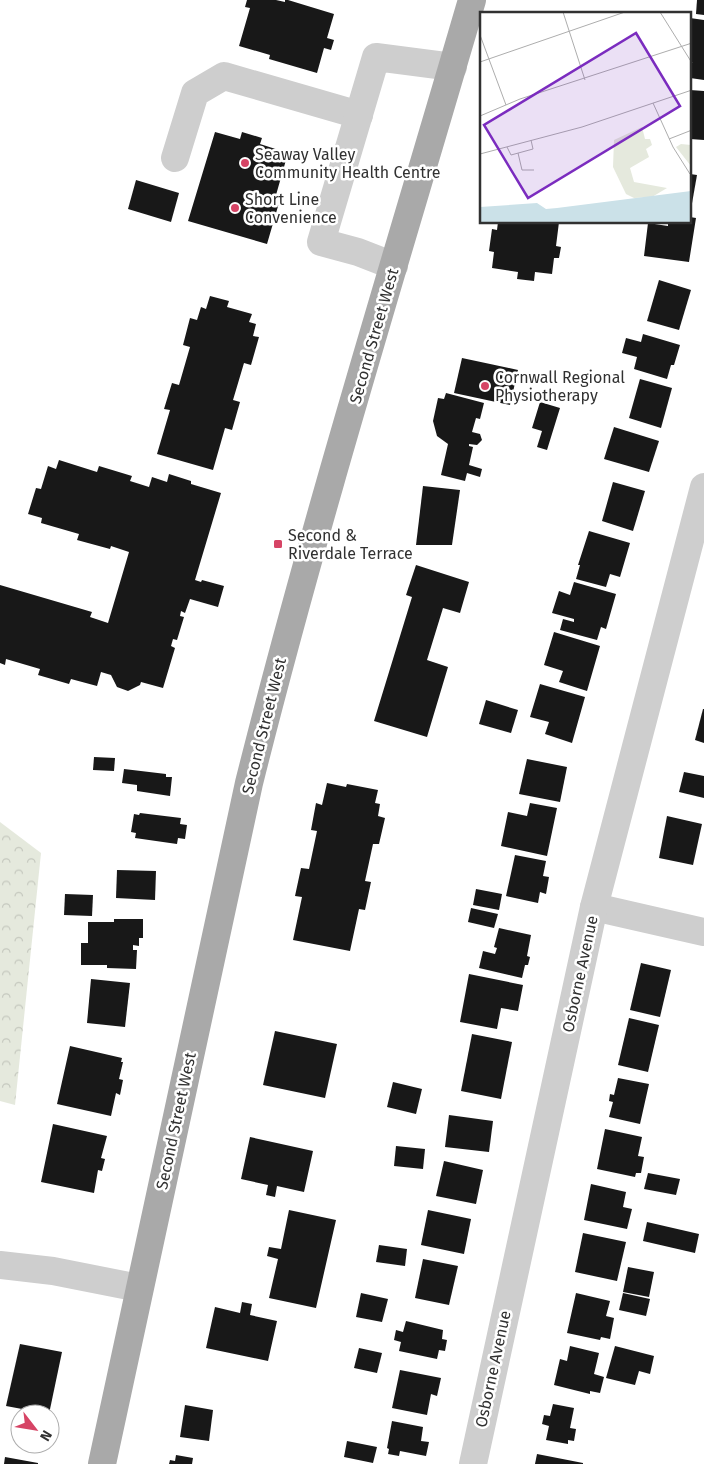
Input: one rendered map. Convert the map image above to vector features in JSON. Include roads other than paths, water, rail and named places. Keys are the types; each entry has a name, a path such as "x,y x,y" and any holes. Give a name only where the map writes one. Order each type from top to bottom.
{"main road":[{"name":"Second Street West","path":"102,1464 249,783 304,574 472,0"}],"street":[{"path":"394,266 358,252 321,242 376,57 453,67"},
{"path":"175,158 195,93 224,76 359,115"},
{"name":"Osborne Avenue","path":"473,1464 594,907 704,487"},
{"path":"594,907 704,932"},
{"path":"0,1265 53,1271 140,1288"}],"place":[{"name":"Seaway Valley Community Health Centre","path":"245,163"},
{"name":"Short Line Convenience","path":"235,208"},
{"name":"Cornwall Regional Physiotherapy","path":"485,386"},
{"name":"Second & Riverdale Terrace","path":"278,544"}]}
